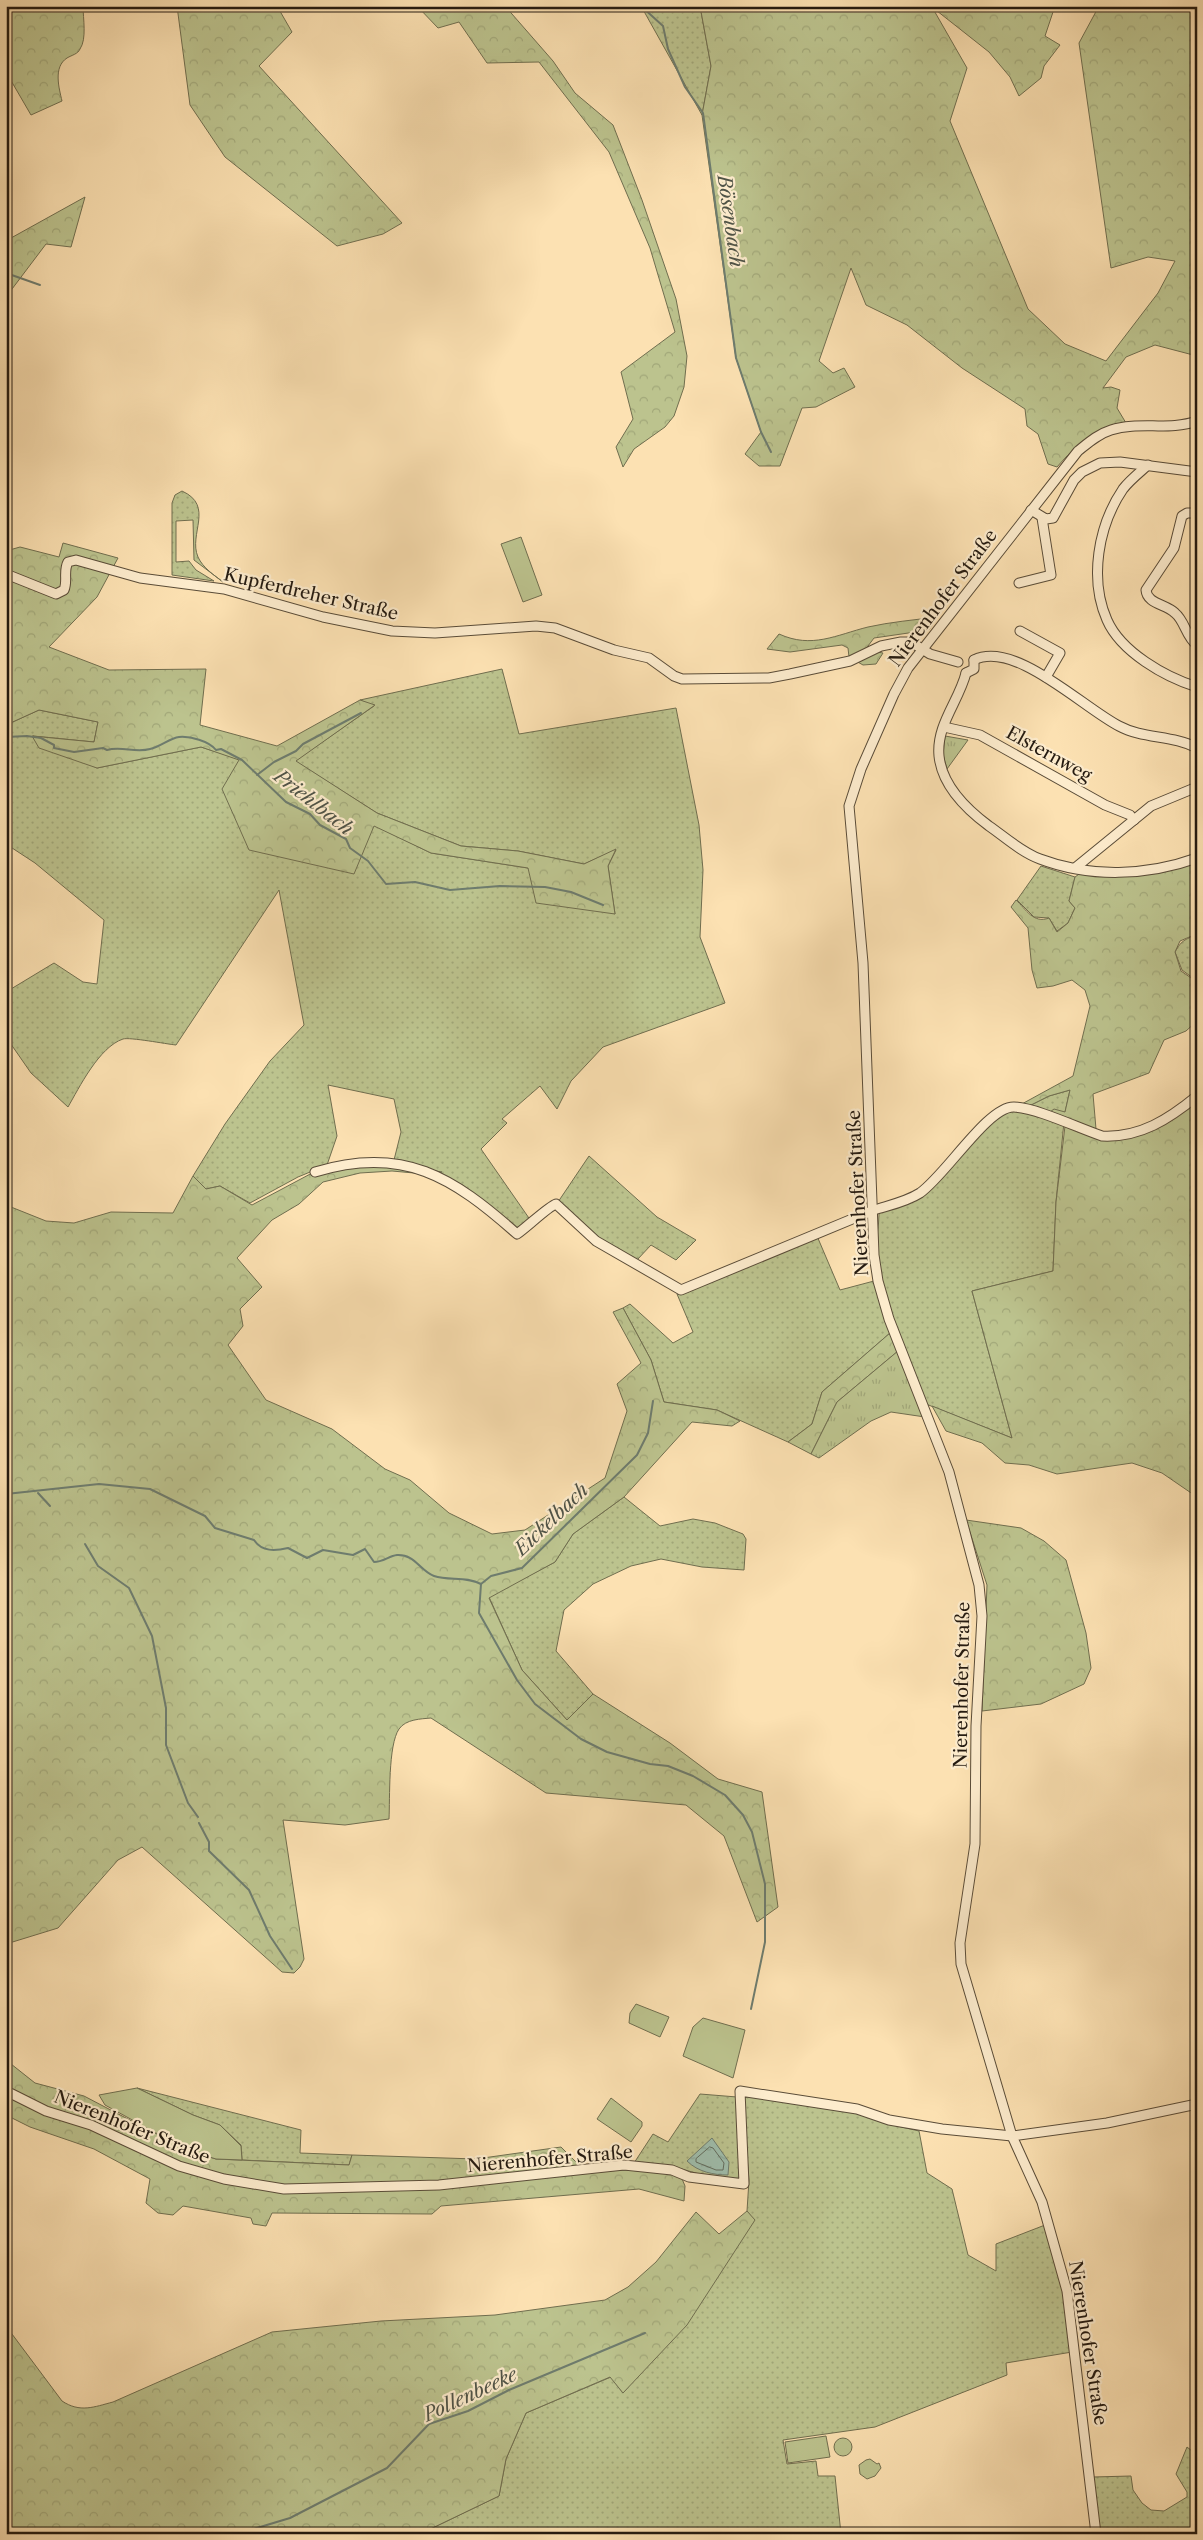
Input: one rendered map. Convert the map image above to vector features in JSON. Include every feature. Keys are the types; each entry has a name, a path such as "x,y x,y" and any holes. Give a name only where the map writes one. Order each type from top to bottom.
{"street":[{"name":"Nierenhofer Straße","path":"1096,2534 1067,2291 1042,2202 1012,2136 975,2013 960,1954 976,1844 976,1726 982,1616 979,1585 949,1472 889,1319 878,1281 874,1255 874,1210 863,963 849,806 861,769 894,694 922,648 1078,452 1102,433 1122,427 1176,426 1197,421"},
{"path":"1031,510 1042,518 1050,519 1055,515 1074,480 1090,467 1112,462 1197,472"},
{"path":"1148,465 1124,489 1106,528 1096,573 1102,606 1108,622 1116,633 1144,661 1168,675 1197,686"},
{"path":"1197,513 1187,513 1182,516 1174,548 1146,590 1150,599 1177,613 1191,640 1197,645"},
{"path":"1019,583 1051,575 1042,518"},
{"name":"Kupferdreher Straße","path":"6,574 56,594 64,590 66,586 66,566 68,562 76,560 140,578 224,589 323,617 392,631 452,633 549,626 614,650 649,658 674,676 682,679 769,678 850,661 890,643 912,642 922,648"},
{"path":"1020,631 1060,653 1046,677"},
{"path":"922,648 930,654 958,662 966,657 974,660 993,654 1006,657 1046,677 1120,726 1197,748"},
{"path":"974,660 974,669 966,673 944,727 939,756 945,776 955,794 972,814 1026,852 1040,859 1075,868 1133,874 1197,858"},
{"path":"958,662 959,669 966,673"},
{"name":"Elsternweg","path":"944,727 980,735 1105,805 1130,814 1134,820"},
{"path":"1075,868 1151,806 1197,787"},
{"path":"315,1172 351,1163 374,1161 434,1174 474,1197 516,1234 556,1204 596,1241 681,1290 874,1210 902,1202 919,1193 940,1177 990,1118 1004,1108 1019,1108 1102,1136 1114,1136 1144,1130 1173,1115 1197,1096"},
{"name":"Nierenhofer Straße","path":"6,2091 46,2111 91,2125 179,2166 224,2179 284,2189 439,2185 624,2165 672,2170 689,2176 744,2184 740,2091 848,2107 888,2120 933,2128 1012,2136"},
{"path":"1012,2136 1107,2123 1197,2104"}],"green space":[{"path":"6,6 83,6 84,34 82,45 78,52 63,62 58,72 62,101 31,115 6,72"},
{"path":"177,6 277,6 292,32 259,66 402,223 383,234 337,246 225,157 190,105"},
{"path":"417,6 505,6 553,61 575,93 613,125 642,200 676,299 687,356 684,387 674,416 665,427 634,449 623,467 616,447 633,419 621,372 675,332 650,248 609,152 539,62 487,63 459,22 438,28"},
{"path":"641,6 700,6 711,66 702,115"},
{"path":"700,6 1055,6 1045,36 1060,45 1044,66 1041,78 1019,96 1010,77 989,52 932,7 967,68 950,121 1028,309 1065,344 1106,361 1158,293 1175,261 1148,257 1111,268 1079,43 1099,6 1197,6 1197,356 1155,345 1126,357 1103,388 1111,387 1120,390 1117,408 1126,423 1105,428 1087,438 1057,467 1048,464 1038,434 1027,426 1025,409 962,368 907,325 866,305 851,268 819,361 833,373 844,368 855,387 816,407 802,408 780,466 759,466 745,454 761,432 736,358 702,115 711,66"},
{"path":"85,197 71,247 46,244 9,293 6,290 6,234 11,238"},
{"path":"182,491 192,497 197,504 199,521 196,548 200,561 211,573 194,560 193,520 176,521 176,562 189,561 196,570 214,581 172,575 172,503 175,495"},
{"path":"521,537 542,595 523,602 501,544"},
{"path":"63,543 118,558 97,597 49,647 109,670 206,669 200,725 277,746 360,700 375,705 296,761 377,813 461,846 518,851 584,864 616,849 608,866 615,914 536,903 528,868 431,853 374,826 354,874 249,850 222,789 239,760 201,747 97,768 39,748 32,736 94,742 98,722 39,710 6,725 6,551 20,547 59,557"},
{"path":"937,617 929,630 874,638 865,650 883,653 876,664 863,665 849,657 848,648 842,645 790,652 767,649 779,634 802,640 824,639 876,625"},
{"path":"502,669 519,734 676,708 699,825 703,870 700,937 725,1003 603,1047 571,1081 557,1109 540,1086 502,1119 507,1123 481,1149 531,1221 514,1229 461,1185 393,1164 401,1132 394,1099 328,1085 337,1136 327,1165 298,1177 250,1203 220,1186 206,1189 193,1176 225,1124 270,1061 304,1025 279,890 176,1045 127,1039 114,1043 98,1059 68,1107 31,1073 6,1037 6,992 54,963 83,982 97,984 104,920 35,863 6,844 6,725 39,710 98,722 94,742 33,736 97,768 201,747 239,759 431,853 528,868 615,914 608,866 616,850 584,864 518,851 461,846 377,813 295,761 374,706 360,700"},
{"path":"945,736 968,740 947,769 943,755"},
{"path":"1197,863 1197,930 1194,935 1180,941 1175,952 1181,971 1197,982 1197,1021 1186,1031 1164,1040 1149,1073 1093,1094 1096,1129 1046,1115 1054,1109 1065,1112 1070,1090 1049,1096 1027,1107 1020,1105 1073,1076 1090,1006 1085,990 1072,980 1053,986 1037,988 1032,970 1028,928 1011,907 1016,900 1034,917 1038,919 1049,918 1057,932 1068,923 1075,908 1069,901 1075,877 1082,872 1113,875 1140,874"},
{"path":"1041,866 1075,877 1069,901 1075,908 1068,923 1057,931 1049,918 1034,917 1017,900"},
{"path":"1197,931 1197,981 1182,970 1175,952 1181,943"},
{"path":"1070,1090 1065,1112 1056,1202 1053,1271 972,1291 1012,1438 926,1404 902,1348 882,1289 876,1249 879,1214 884,1209 903,1205 999,1113 1027,1107 1049,1096"},
{"path":"1197,1101 1197,1497 1162,1473 1132,1463 1057,1474 1029,1465 1005,1463 982,1443 946,1431 932,1406 1012,1438 972,1291 1053,1271 1056,1202 1065,1126 1098,1138 1129,1136 1164,1123"},
{"path":"589,1156 657,1217 696,1240 676,1260 651,1245 637,1260 597,1238 558,1202"},
{"path":"393,1164 442,1172 425,1174 392,1171 360,1173 323,1182 299,1204 272,1220 237,1258 262,1287 240,1309 243,1326 228,1345 266,1400 332,1429 385,1469 410,1480 449,1513 492,1534 525,1530 605,1478 627,1411 617,1384 641,1363 613,1312 623,1308 651,1360 664,1402 717,1410 740,1421 732,1426 692,1422 624,1497 573,1534 555,1562 489,1598 522,1670 567,1720 593,1694 670,1743 718,1779 762,1792 778,1907 757,1922 724,1836 686,1805 546,1793 431,1718 406,1723 399,1729 395,1737 391,1759 389,1819 345,1825 283,1820 304,1959 294,1973 282,1972 142,1847 118,1860 58,1928 6,1944 6,1205 46,1221 74,1223 111,1212 173,1213 193,1176 206,1189 220,1186 252,1205 314,1172"},
{"path":"817,1236 840,1290 874,1281 890,1333 822,1392 812,1424 788,1442 717,1410 664,1402 651,1360 623,1308 630,1304 673,1343 693,1332 677,1294 688,1292"},
{"path":"890,1333 898,1351 837,1402 811,1454 788,1442 812,1424 822,1392"},
{"path":"898,1351 925,1417 891,1412 871,1421 819,1458 811,1454 837,1402"},
{"path":"624,1497 660,1526 693,1519 715,1523 743,1534 746,1539 744,1570 702,1567 661,1559 631,1566 593,1584 564,1610 556,1651 593,1694 567,1720 522,1670 489,1597 555,1562 573,1534"},
{"path":"966,1520 1021,1528 1044,1541 1066,1560 1086,1633 1091,1668 1084,1684 1041,1704 982,1711 987,1585"},
{"path":"636,2004 669,2017 660,2037 629,2023 630,2013"},
{"path":"703,2018 745,2030 733,2078 683,2056 693,2027"},
{"path":"6,2060 35,2083 84,2096 187,2150 216,2159 349,2165 352,2155 476,2159 561,2147 578,2164 581,2172 627,2170 680,2174 685,2186 684,2201 639,2189 441,2206 432,2214 272,2213 266,2226 253,2224 251,2218 183,2206 173,2215 158,2213 146,2203 150,2179 94,2149 30,2127 6,2115"},
{"path":"137,2088 301,2130 300,2153 352,2155 349,2165 242,2160 241,2145 220,2125 193,2115"},
{"path":"137,2088 193,2115 220,2125 241,2146 242,2160 216,2159 187,2150 105,2105 99,2095"},
{"path":"700,2094 737,2097 742,2182 716,2179 682,2169 634,2163 653,2134 668,2142"},
{"path":"749,2095 853,2112 884,2123 919,2131 927,2173 952,2189 968,2255 996,2271 996,2244 1045,2225 1064,2291 1072,2352 1006,2363 1007,2375 875,2427 783,2440 787,2464 816,2461 818,2476 835,2476 841,2534 420,2534 499,2496 506,2459 526,2413 611,2377 623,2393 727,2261 754,2220 747,2211 749,2180 742,2100"},
{"path":"611,2098 642,2122 642,2126 631,2142 597,2119"},
{"path":"747,2211 755,2220 687,2325 623,2393 610,2377 526,2413 506,2459 499,2496 420,2534 6,2534 6,2326 62,2401 75,2407 87,2408 113,2402 272,2332 381,2321 495,2315 605,2300 628,2287 656,2262 696,2212 719,2234"},
{"path":"826,2436 830,2457 788,2463 785,2442"},
{"path":"839,2438 847,2438 852,2443 850,2454 839,2456 834,2451 834,2443"},
{"path":"1187,2447 1197,2455 1197,2531 1183,2534 1100,2534 1093,2477 1131,2476 1133,2490 1142,2503 1151,2510 1164,2511 1187,2497 1187,2492 1176,2474"},
{"path":"870,2459 877,2464 879,2463 881,2468 875,2476 867,2479 860,2474 859,2465"}],"water":[{"path":"712,2138 729,2162 728,2175 706,2172 696,2168 687,2161"}],"waterway":[{"name":"Bösenbach","path":"641,6 663,26 668,49 685,87 703,113 736,358 761,432 771,452"},
{"path":"6,273 40,285"},
{"path":"257,775 274,762 296,751 303,744 361,713"},
{"name":"Priehlbach","path":"6,737 27,736 41,738 54,745 54,748 74,752 103,748 107,750 145,750 179,737 199,740 209,744 216,750 221,749 242,760 286,802 310,814 320,825 346,839 350,848 368,861 386,884 415,882 450,890 500,886 545,887 571,892 603,905"},
{"name":"Eickelbach","path":"6,1494 99,1484 150,1489 205,1516 215,1528 254,1540 265,1549 278,1550 288,1548 307,1558 323,1550 353,1555 365,1549 374,1562 403,1555 434,1576 469,1580 481,1584 491,1576 522,1568 637,1455 648,1433 653,1401"},
{"path":"38,1493 50,1506"},
{"path":"85,1544 98,1566 129,1588 152,1636 166,1708 166,1745 188,1803 198,1817"},
{"path":"481,1584 479,1613 517,1680 535,1704 581,1739 607,1752 650,1764 668,1766 693,1776 725,1795 743,1815 752,1832 765,1884 765,1942 751,2009"},
{"path":"199,1823 209,1842 209,1851 249,1890 270,1936 292,1969"},
{"name":"Pollenbeeke","path":"237,2534 290,2518 387,2468 429,2424 468,2411 509,2390 645,2333"}]}
